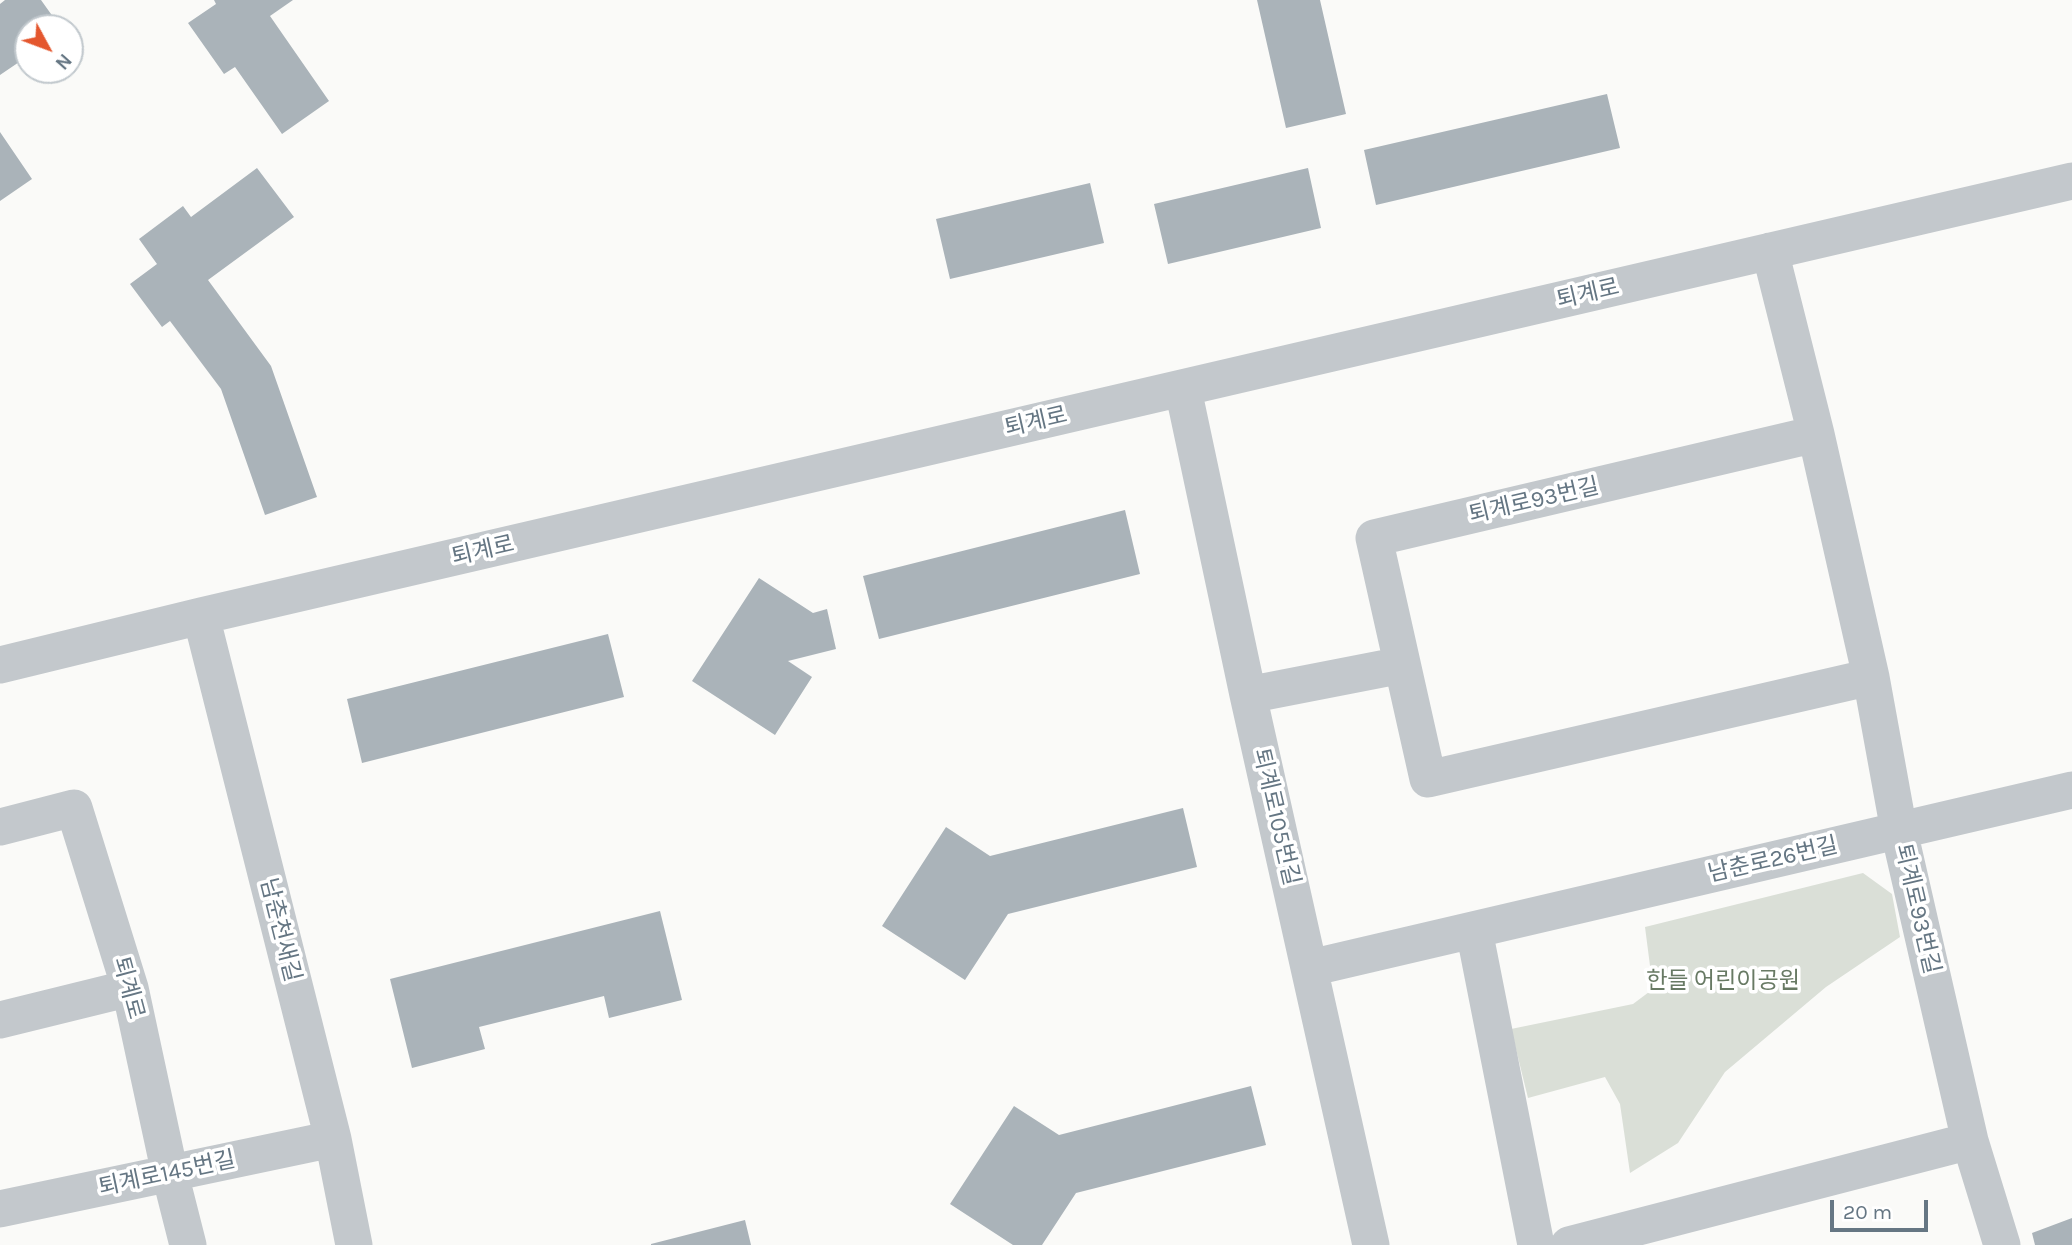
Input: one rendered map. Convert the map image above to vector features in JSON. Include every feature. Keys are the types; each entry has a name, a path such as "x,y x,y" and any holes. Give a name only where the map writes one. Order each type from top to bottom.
{"street":[{"name":"퇴계로","path":"0,665 2072,181"},
{"name":"퇴계로93번길","path":"1770,251 1816,434 1871,677 1899,831 1970,1141 2002,1245"},
{"name":"퇴계로105번길","path":"1183,389 1248,695 1371,1245"},
{"name":"퇴계로93번길","path":"1402,665 1374,538 1816,434"},
{"name":"남춘천새길","path":"201,616 333,1139 354,1245"},
{"path":"1248,695 1402,665 1428,779 1871,677"},
{"name":"남춘로26번길","path":"1310,968 2072,790"},
{"name":"퇴계로","path":"0,827 74,808 131,988 170,1174 188,1245"},
{"path":"1474,930 1536,1245"},
{"path":"0,1020 131,988"},
{"name":"퇴계로145번길","path":"0,1209 333,1139"},
{"path":"1569,1245 1970,1141"}],"green space":[{"name":"한들 어린이공원","path":"1863,873 1892,894 1900,937 1826,987 1725,1072 1678,1143 1630,1173 1620,1104 1605,1077 1528,1098 1511,1029 1633,1004 1653,989 1645,927"}],"building":[{"path":"5,0 41,0 51,14 14,14 14,66 0,75 0,4"},
{"path":"214,0 293,0 270,16 329,101 282,134 235,67 224,74 188,23 216,4"},
{"path":"1257,0 1320,0 1346,114 1286,128"},
{"path":"1607,94 1620,148 1376,205 1364,150"},
{"path":"0,132 32,179 0,201"},
{"path":"257,168 294,217 208,280 271,366 317,497 265,515 221,389 170,321 162,327 130,284 157,264 139,239 183,206 191,217"},
{"path":"1308,168 1321,228 1168,264 1154,204"},
{"path":"1090,183 1104,243 950,279 936,219"},
{"path":"1125,510 1140,574 879,639 863,576"},
{"path":"759,578 813,613 827,609 836,649 788,661 812,677 775,735 692,681"},
{"path":"608,634 624,697 362,763 347,699"},
{"path":"1183,808 1197,867 1008,914 965,980 882,926 946,827 990,856"},
{"path":"660,911 682,1000 609,1018 604,996 479,1027 485,1049 412,1068 390,979"},
{"path":"1251,1086 1266,1145 1076,1193 1042,1245 1013,1245 950,1204 1014,1106 1059,1135"},
{"path":"2072,1218 2072,1245 2035,1245 2032,1233"},
{"path":"745,1220 751,1245 651,1245 651,1244"}]}
